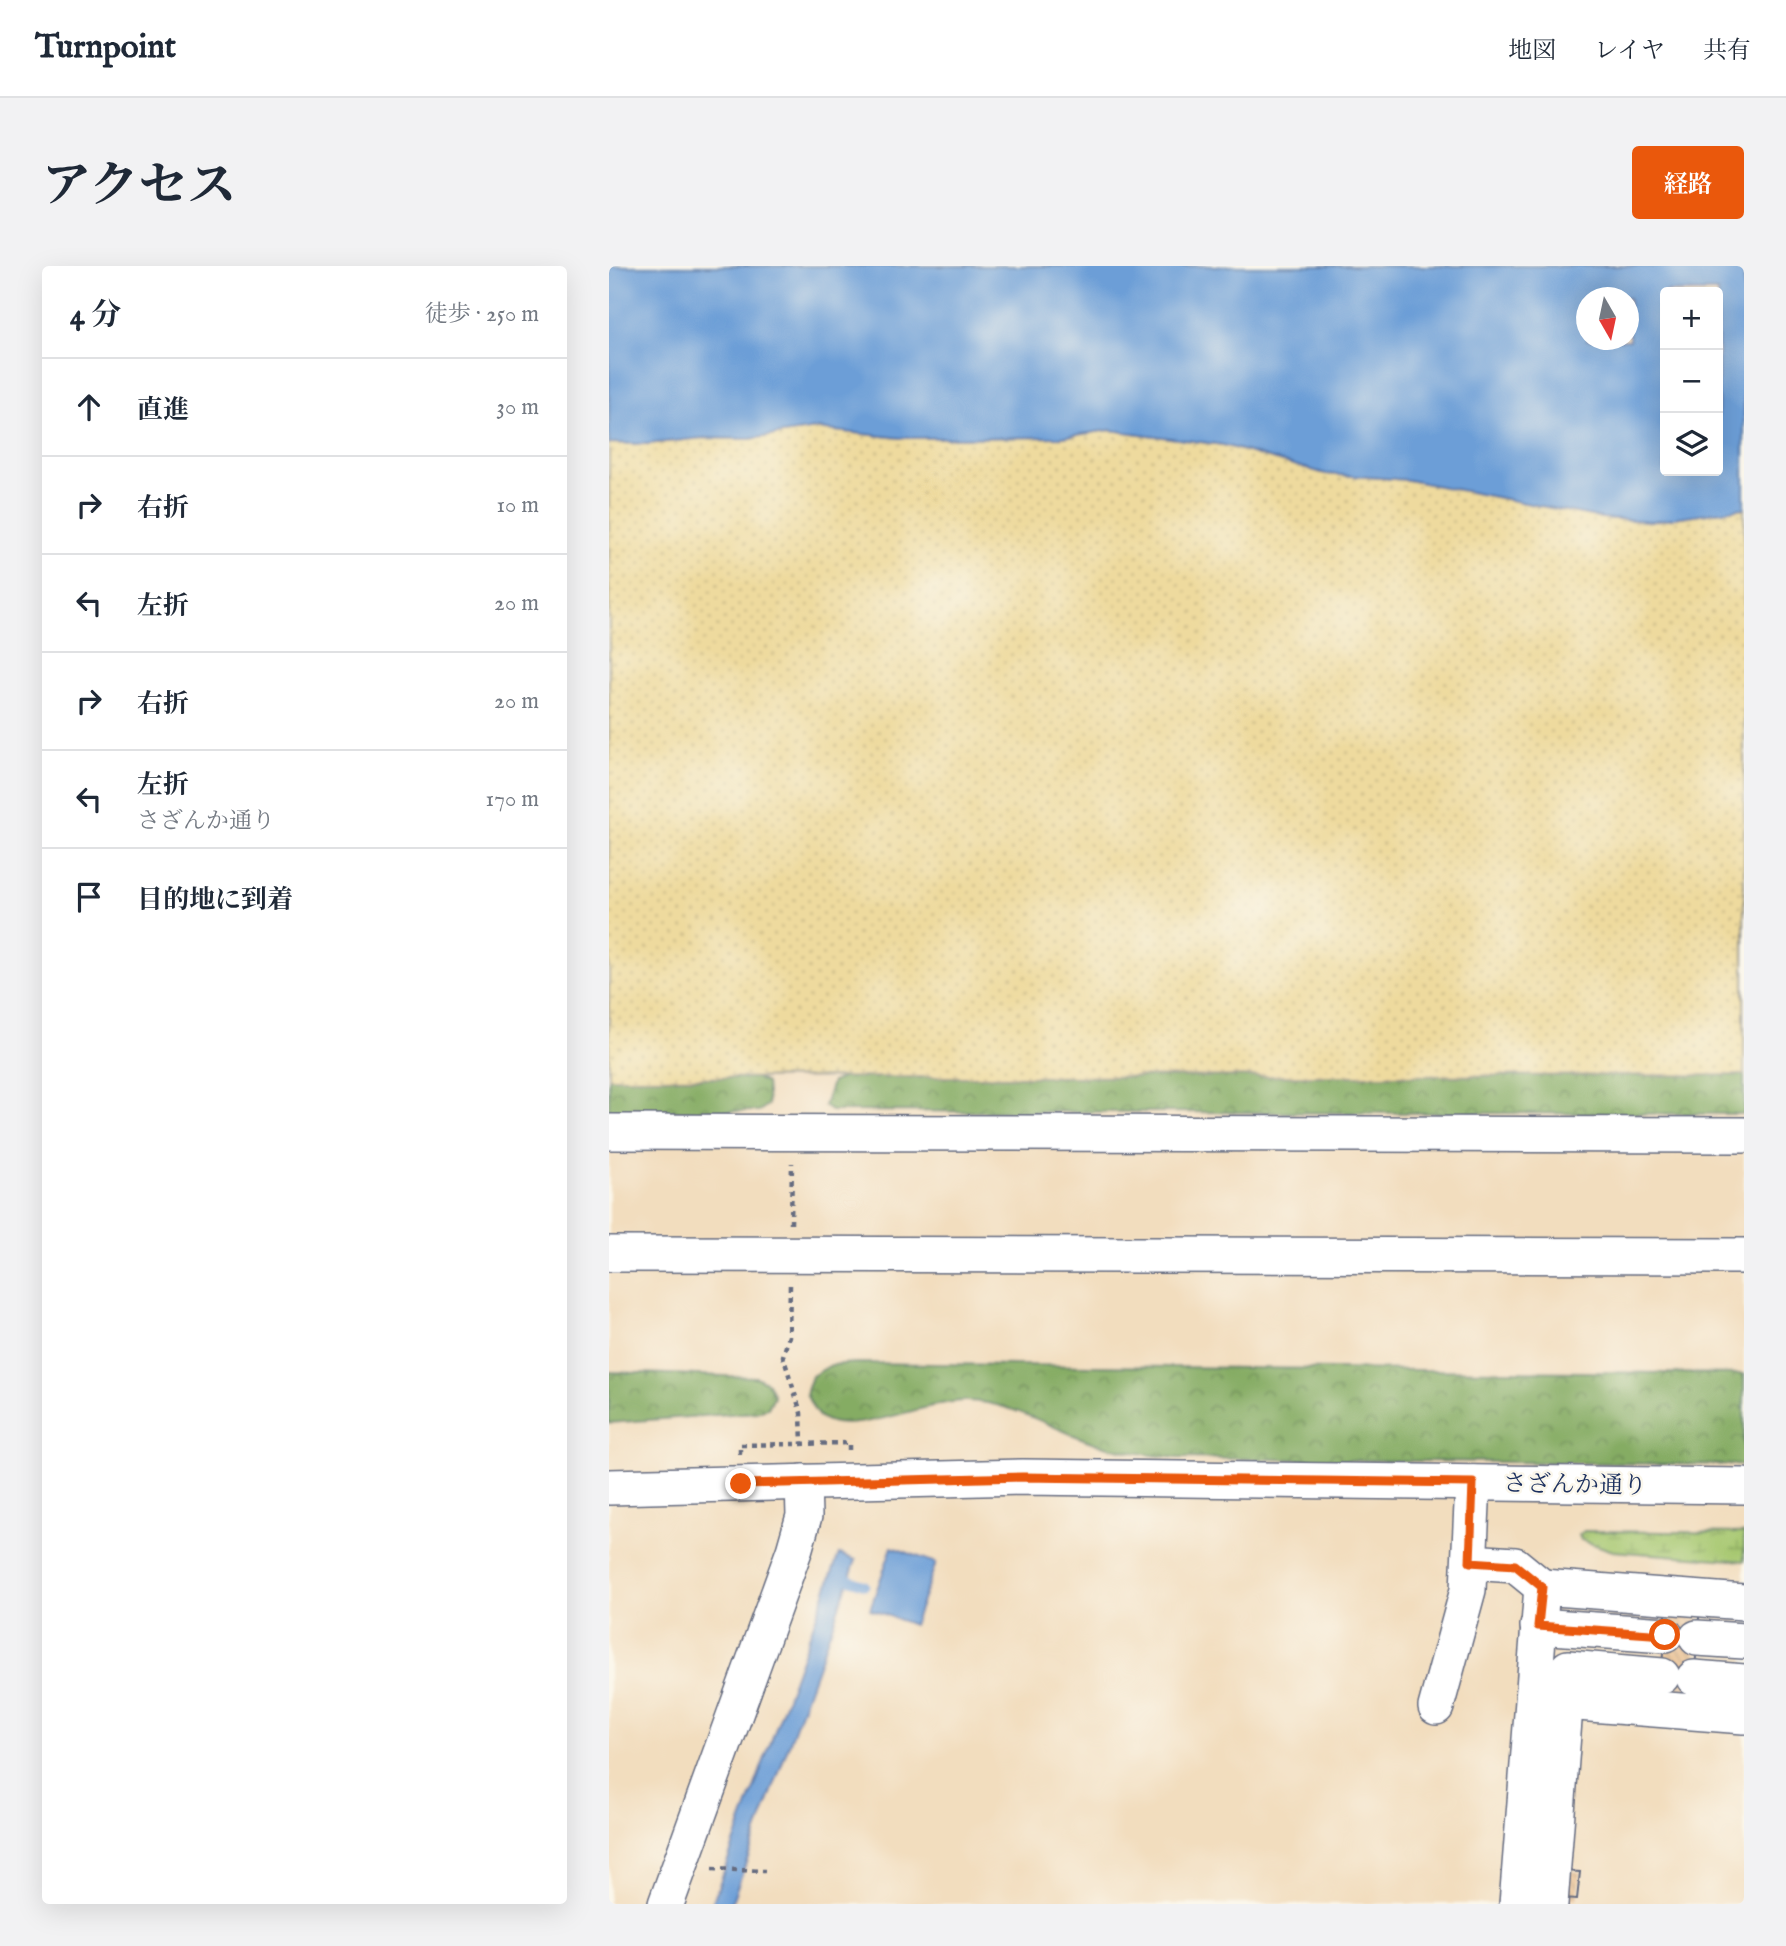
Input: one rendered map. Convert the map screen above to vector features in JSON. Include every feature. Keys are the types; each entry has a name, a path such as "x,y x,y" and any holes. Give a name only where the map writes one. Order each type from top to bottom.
{"street":[{"path":"609,1132 1744,1135"},
{"path":"609,1254 1744,1256"},
{"name":"さざんか通り","path":"609,1487 1023,1477 1744,1486"},
{"path":"666,1904 794,1551 804,1516 803,1482"},
{"path":"1436,1707 1468,1590 1473,1483"},
{"path":"1470,1562 1515,1565 1542,1587 1744,1602"},
{"path":"1517,1904 1542,1587"},
{"path":"1538,1626 1744,1641"},
{"path":"1550,1904 1568,1668 1744,1682"},
{"path":"1565,1702 1744,1716"}],"path":[{"path":"791,1254 789,1336 783,1356 801,1413 802,1444"},
{"path":"741,1460 740,1445 849,1443 849,1458"},
{"path":"711,1869 765,1871"}],"green space":[{"path":"1744,1075 1744,1114 831,1111 824,1106 832,1082 844,1077"},
{"path":"609,1078 756,1078 766,1083 768,1105 759,1111 609,1112"},
{"path":"855,1363 1744,1374 1744,1465 1177,1458 1108,1447 1017,1411 983,1402 966,1401 950,1402 850,1424 833,1423 820,1417 806,1394 812,1376 831,1365"},
{"path":"609,1372 756,1377 768,1383 774,1396 768,1408 756,1412 609,1423"},
{"path":"1584,1531 1744,1533 1744,1561 1613,1551 1581,1540 1579,1535"}],"sand":[{"path":"816,429 901,438 1062,437 1110,430 1223,445 1326,474 1408,480 1602,518 1652,521 1744,508 1744,1075 609,1078 609,443 647,444 703,438 749,439"}],"water":[{"path":"609,266 1744,266 1744,508 1652,521 1602,518 1408,480 1326,474 1223,445 1110,430 1062,437 901,438 816,429 749,439 703,438 647,444 609,443"},
{"path":"892,1547 936,1563 913,1625 870,1609"},
{"path":"839,1554 856,1560 731,1904 712,1904"}],"building":[{"path":"1667,1602 1700,1605 1693,1695 1660,1692"},
{"path":"1565,1871 1580,1872 1577,1899 1563,1898"}],"waterway":[{"path":"840,1576 865,1585"}],"route":[{"path":"741,1484 1023,1477 1473,1483 1470,1562 1515,1565 1542,1587 1538,1626 1665,1635"}]}
